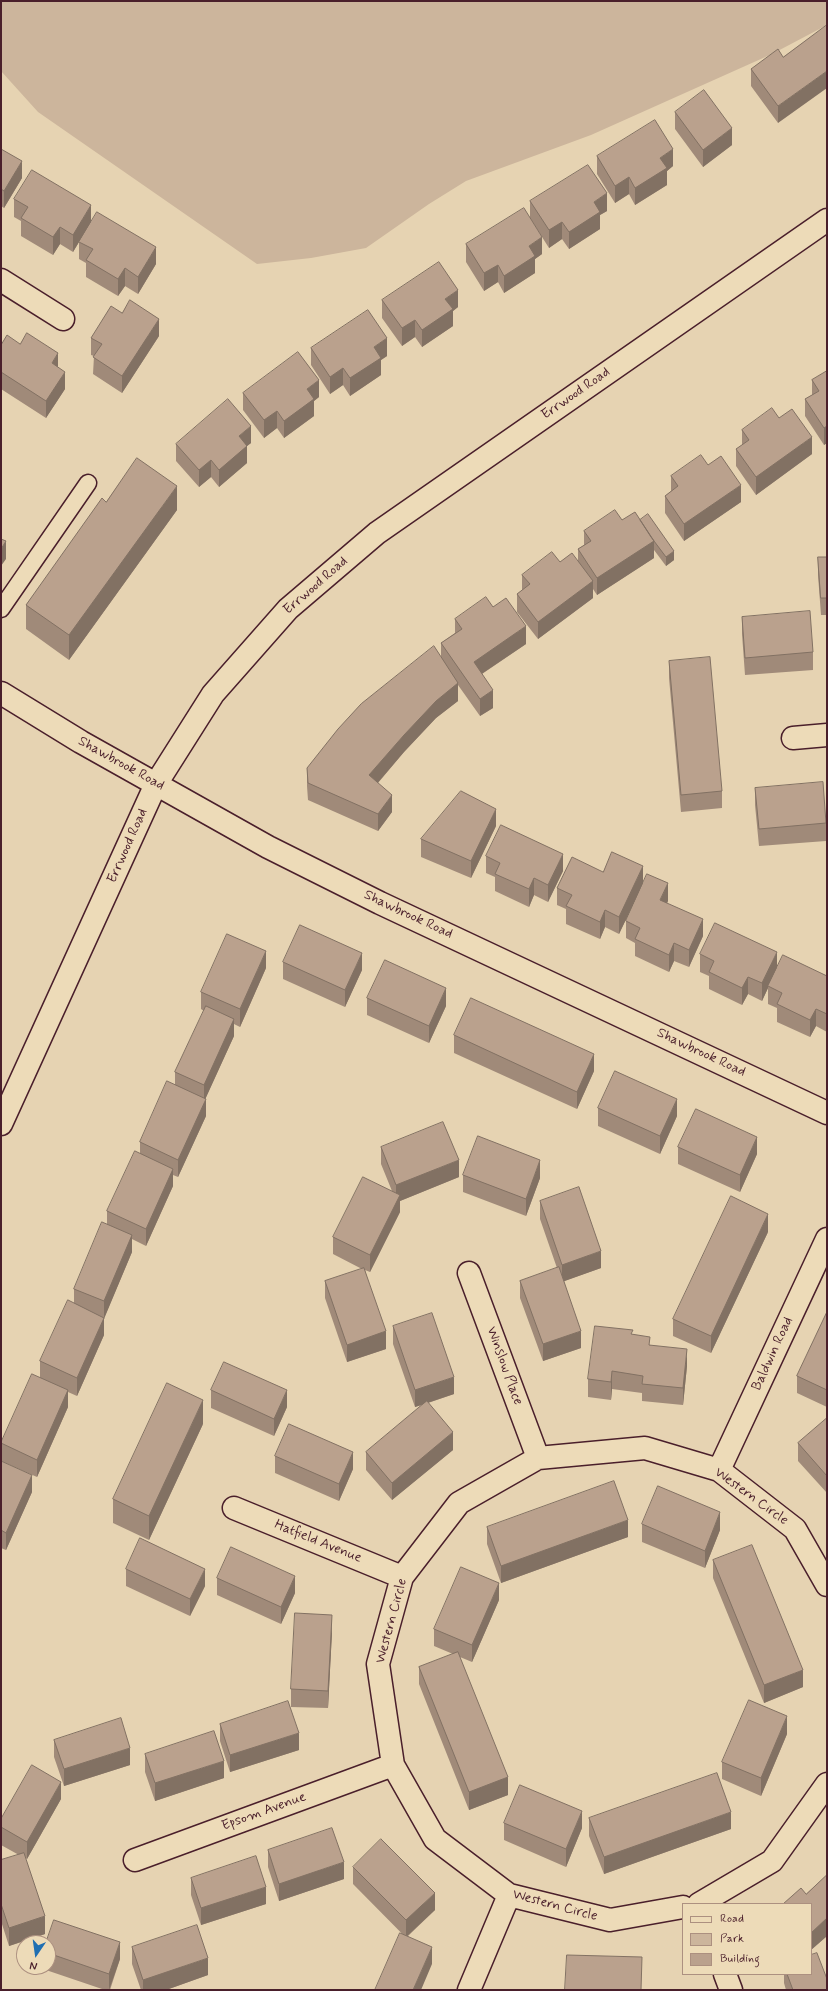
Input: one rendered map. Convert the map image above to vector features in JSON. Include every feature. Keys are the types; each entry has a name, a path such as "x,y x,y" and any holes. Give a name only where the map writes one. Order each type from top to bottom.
{"street":[{"name":"Errwood Road","path":"1,1124 156,784 212,694 288,609 377,534 827,220"},
{"path":"1,280 63,319"},
{"name":"Shawbrook Road","path":"1,693 81,742 268,847 380,903 827,1113"},
{"path":"793,738 827,735"},
{"name":"Baldwin Road","path":"719,1470 827,1239"},
{"name":"Winslow Place","path":"469,1273 538,1458"},
{"name":"Western Circle","path":"682,1907 610,1920 509,1895 436,1839 393,1765 378,1664 402,1577 459,1503 538,1458 645,1448 719,1470 795,1529 827,1585"},
{"name":"Hatfield Avenue","path":"234,1508 402,1577"},
{"name":"Epsom Avenue","path":"135,1860 393,1765"},
{"path":"702,1903 772,1861 827,1784"},
{"path":"469,1990 509,1895"},
{"path":"725,1975 731,1990"}],"lane":[{"path":"1,609 88,483"}],"green space":[{"path":"1,1 827,1 827,25 772,54 591,135 466,181 429,204 366,248 311,258 257,264 38,112 1,71"}],"building":[{"path":"827,25 827,71 778,106 751,69 778,49 783,57"},
{"path":"704,90 732,128 703,150 675,112"},
{"path":"655,120 673,149 660,158 667,168 635,188 629,177 615,186 597,156"},
{"path":"1,149 22,161 4,191 1,189"},
{"path":"588,165 607,193 594,202 600,212 569,232 562,222 549,230 530,201"},
{"path":"32,170 91,205 73,235 60,227 53,237 21,218 28,207 14,199"},
{"path":"524,208 542,237 529,246 535,256 504,276 498,265 484,273 466,244"},
{"path":"97,212 156,247 138,277 125,268 118,279 86,260 93,249 79,242"},
{"path":"439,262 458,290 445,299 453,309 422,330 415,320 402,328 382,300"},
{"path":"130,300 159,319 122,376 93,357 102,344 91,338 111,306 122,313"},
{"path":"368,310 387,338 374,347 381,358 350,378 343,368 330,377 311,348"},
{"path":"27,333 58,353 52,363 65,372 46,401 1,372 1,345 7,335 20,344"},
{"path":"298,352 319,380 307,389 314,399 284,421 277,411 264,420 243,393"},
{"path":"827,371 827,426 824,428 805,399 819,391 812,380"},
{"path":"228,399 251,426 239,436 247,446 219,470 211,460 199,470 176,444"},
{"path":"772,408 779,418 792,409 812,437 756,477 736,449 749,440 742,430"},
{"path":"701,455 708,465 721,456 741,485 684,524 665,496 678,486 671,476"},
{"path":"137,458 177,486 69,635 26,605 102,498 106,502"},
{"path":"615,510 622,520 635,512 654,541 597,578 578,549 591,541 584,531"},
{"path":"648,514 674,551 666,557 640,520"},
{"path":"1,539 6,541 1,549"},
{"path":"552,552 560,562 572,553 593,581 538,622 517,594 530,584 522,575"},
{"path":"818,557 827,557 827,598 821,598"},
{"path":"486,597 493,607 506,598 526,626 474,662 493,690 480,699 441,643 462,629 455,619"},
{"path":"810,611 813,652 745,658 742,617"},
{"path":"434,646 458,683 436,701 369,775 392,795 378,814 308,783 307,768 338,729 361,704"},
{"path":"710,657 722,791 681,795 669,661"},
{"path":"823,782 826,823 759,829 755,788"},
{"path":"461,791 496,809 471,861 421,839"},
{"path":"501,825 563,854 548,885 534,878 529,889 495,874 500,863 486,856"},
{"path":"612,852 643,866 619,917 605,910 600,922 566,906 572,895 557,888 572,857 603,872"},
{"path":"647,874 668,883 660,900 703,919 689,950 674,943 669,955 635,939 640,928 626,921"},
{"path":"715,923 777,952 762,983 748,977 742,988 709,972 714,961 700,954"},
{"path":"300,925 362,953 345,990 283,962"},
{"path":"227,934 266,951 240,1009 201,992"},
{"path":"783,955 827,976 827,1014 816,1009 810,1020 777,1004 782,993 768,986"},
{"path":"385,960 446,988 429,1026 367,998"},
{"path":"471,998 594,1054 577,1092 454,1035"},
{"path":"206,1006 234,1019 204,1085 175,1072"},
{"path":"615,1071 677,1099 660,1136 598,1108"},
{"path":"167,1081 206,1099 178,1160 140,1142"},
{"path":"696,1109 757,1137 740,1175 678,1147"},
{"path":"443,1122 459,1160 396,1185 381,1147"},
{"path":"478,1136 540,1160 526,1199 463,1175"},
{"path":"135,1151 173,1169 146,1229 107,1211"},
{"path":"363,1177 400,1195 370,1255 333,1237"},
{"path":"579,1187 601,1251 562,1265 540,1201"},
{"path":"731,1196 768,1214 711,1336 673,1319"},
{"path":"102,1222 132,1235 104,1301 74,1289"},
{"path":"559,1267 581,1331 543,1344 520,1281"},
{"path":"364,1268 386,1331 347,1345 325,1281"},
{"path":"68,1300 104,1318 77,1378 40,1361"},
{"path":"827,1312 827,1390 797,1376"},
{"path":"432,1313 454,1377 415,1390 393,1326"},
{"path":"595,1326 633,1330 631,1334 650,1337 649,1345 687,1349 683,1388 642,1384 643,1376 612,1371 611,1382 588,1379"},
{"path":"224,1362 287,1390 274,1419 211,1390"},
{"path":"32,1374 68,1390 37,1460 1,1443"},
{"path":"167,1383 203,1400 149,1516 113,1499"},
{"path":"427,1401 453,1432 392,1483 366,1452"},
{"path":"827,1418 827,1476 798,1443"},
{"path":"289,1424 353,1452 339,1484 275,1456"},
{"path":"1,1461 32,1475 6,1533 1,1530"},
{"path":"614,1481 628,1520 501,1566 487,1527"},
{"path":"658,1486 720,1512 705,1551 642,1524"},
{"path":"140,1538 205,1569 190,1599 126,1569"},
{"path":"752,1545 803,1670 764,1685 713,1560"},
{"path":"231,1547 295,1576 281,1607 217,1578"},
{"path":"461,1567 499,1583 472,1645 434,1629"},
{"path":"295,1613 332,1615 328,1691 291,1689"},
{"path":"458,1652 508,1777 469,1792 419,1667"},
{"path":"749,1700 787,1716 761,1778 722,1762"},
{"path":"288,1701 299,1733 230,1755 220,1724"},
{"path":"121,1718 130,1748 64,1769 54,1740"},
{"path":"214,1731 224,1761 155,1783 145,1754"},
{"path":"32,1765 61,1782 27,1842 1,1827 1,1819"},
{"path":"717,1773 731,1812 604,1857 589,1818"},
{"path":"520,1785 582,1811 566,1849 504,1823"},
{"path":"332,1828 344,1862 279,1884 268,1850"},
{"path":"381,1839 435,1893 406,1920 353,1867"},
{"path":"24,1853 45,1916 9,1928 1,1904 1,1860"},
{"path":"256,1856 266,1887 201,1908 191,1878"},
{"path":"827,1875 827,1918 812,1932 812,1903 784,1903 801,1888 806,1894"},
{"path":"54,1920 120,1942 109,1974 56,1956 56,1935 49,1935"},
{"path":"197,1925 208,1958 143,1980 132,1947"},
{"path":"400,1933 432,1947 413,1990 375,1990"},
{"path":"817,1953 827,1979 827,1990 793,1990 787,1975 812,1975 812,1955"},
{"path":"567,1955 642,1957 641,1990 565,1990"}]}
